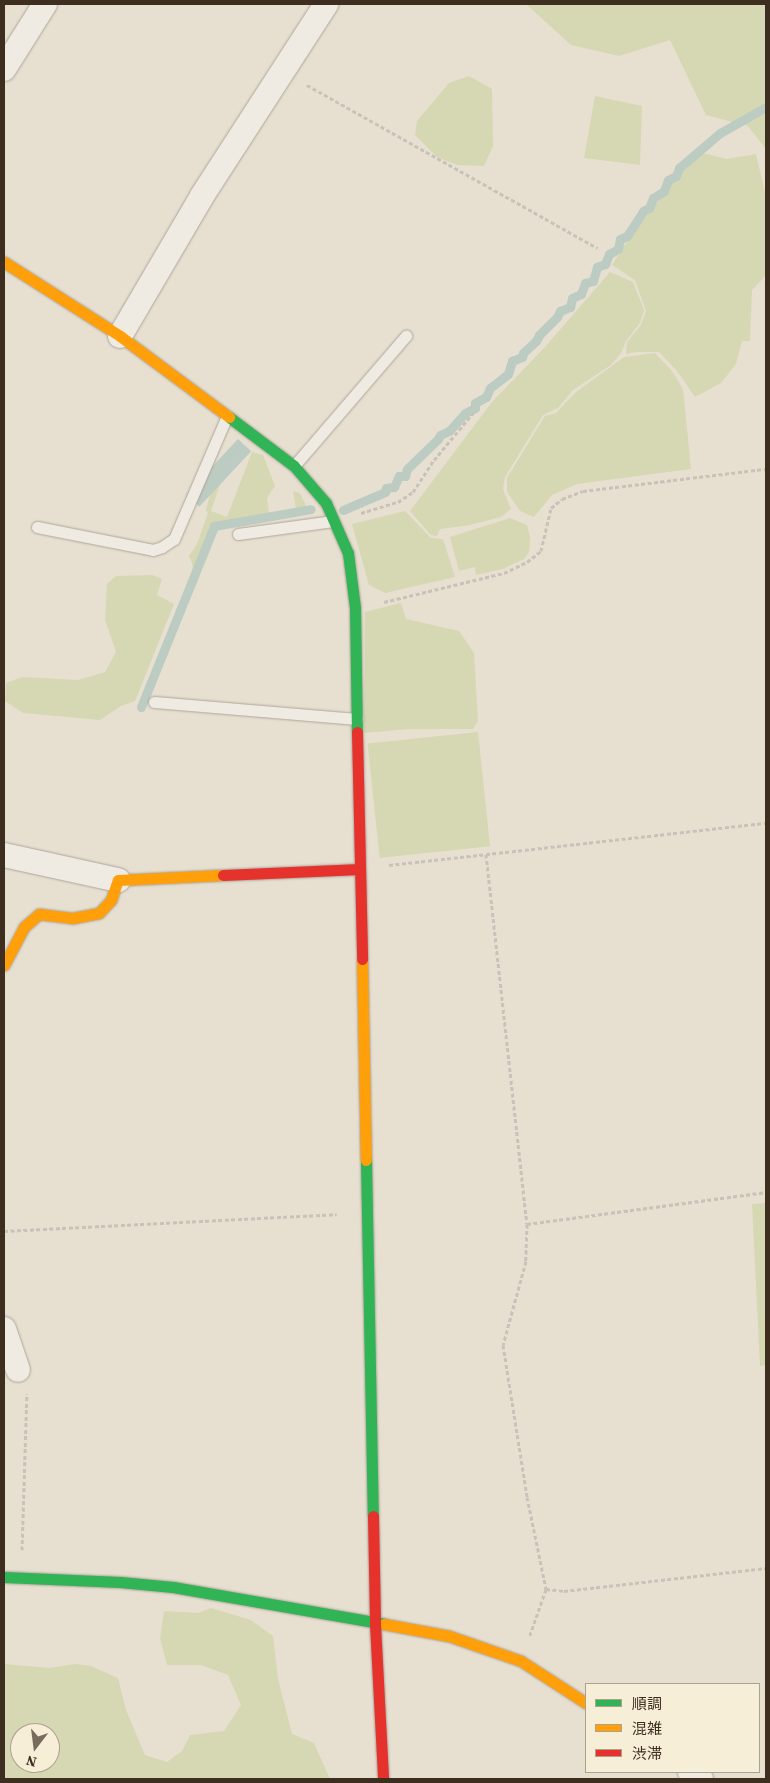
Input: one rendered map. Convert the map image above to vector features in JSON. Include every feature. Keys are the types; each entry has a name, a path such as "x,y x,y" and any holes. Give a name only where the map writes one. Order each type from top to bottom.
{"street":[{"path":"4,69 45,4"},
{"path":"120,336 202,196 326,4"},
{"path":"4,262 120,336 227,414 294,466 326,503 336,520 348,553 355,608 375,1624 383,1779"},
{"path":"4,855 118,880 360,869"},
{"path":"4,965 24,928 39,914 73,918 99,913 111,900 118,880"},
{"path":"4,1329 11,1370"},
{"path":"4,1577 120,1582 174,1588 449,1636 520,1661 585,1702"}],"lane":[{"path":"294,466 406,336"},
{"path":"37,527 153,550 162,547 174,539 227,414"},
{"path":"238,534 336,520"},
{"path":"154,702 357,719"}],"path":[{"path":"283,71 597,248"},
{"path":"336,520 398,502 413,492 434,460 474,412"},
{"path":"355,608 422,594 504,573 527,562 541,551 551,508 562,499 583,491 766,469"},
{"path":"360,869 766,822"},
{"path":"486,854 527,1224 526,1261 503,1345 527,1497 546,1589 520,1661"},
{"path":"527,1224 766,1192"},
{"path":"4,1231 368,1213"},
{"path":"11,1370 27,1395 21,1578"},
{"path":"546,1589 564,1591 766,1568"}],"green space":[{"path":"526,4 766,4 766,149 748,126 706,115 670,40 619,56 571,45"},
{"path":"469,76 492,89 493,146 484,166 457,165 437,157 415,135 417,121 449,83"},
{"path":"595,96 642,106 640,165 584,158"},
{"path":"702,153 727,159 756,154 766,197 766,275 752,290 750,341 742,341 736,364 721,383 695,397 677,371 659,352 626,354 627,342 641,325 646,311 635,280 612,265 628,240 673,182"},
{"path":"610,272 633,282 644,310 640,323 626,341 621,353 611,365 573,390 558,408 543,415 505,477 503,489 511,509 501,517 470,525 440,529 437,536 431,535 410,511 492,402 545,347"},
{"path":"655,353 672,371 683,389 691,469 577,484 552,495 534,517 520,511 507,492 507,478 545,416 556,413 576,392 624,357"},
{"path":"231,452 211,511 227,517 252,452 263,455 275,486 267,498 269,513 296,509 293,491 300,493 307,508 213,525 193,571 189,556 197,544 208,513 206,510 216,470 225,456"},
{"path":"405,511 431,538 443,539 455,577 385,593 369,585 352,524"},
{"path":"510,518 527,525 530,537 529,552 524,559 503,569 476,575 475,567 459,571 450,537"},
{"path":"152,575 162,579 157,595 174,604 135,701 121,706 100,720 23,713 5,701 6,683 22,677 78,680 105,672 116,652 105,620 107,584 116,576"},
{"path":"401,603 406,619 459,631 474,653 478,721 473,729 410,729 364,733 365,612"},
{"path":"478,732 490,846 380,858 368,744"},
{"path":"766,1203 766,1365 760,1366 752,1204"},
{"path":"211,1608 251,1620 273,1636 278,1679 292,1734 314,1743 330,1779 4,1779 4,1664 49,1668 75,1664 91,1666 118,1678 126,1710 145,1755 167,1762 182,1751 190,1735 224,1731 241,1705 228,1675 201,1665 167,1665 160,1638 164,1611 198,1613"}],"shaded area":[{"path":"238,439 251,451 199,507 186,495"}],"waterway":[{"path":"343,510 385,492 386,488 394,487 399,476 405,476 407,469 440,435 449,431 465,413 475,408 475,403 486,397 490,388 508,374 512,361 522,357 523,353 536,341 560,311 570,307 572,298 581,294 585,283 593,281 597,267 605,264 609,254 618,249 620,239 627,236 643,211 649,208 653,198 664,191 668,180 676,176 679,168 720,133 766,107"},
{"path":"141,707 214,526 311,509"}],"traffic: fast":[{"path":"229,417 294,466 326,503 348,553 355,608 357,732"},
{"path":"366,1160 373,1516"},
{"path":"4,1577 120,1582 173,1587 384,1624"}],"traffic: slow":[{"path":"4,262 120,336 229,417"},
{"path":"4,965 24,927 39,914 73,918 99,913 111,900 118,880 223,875"},
{"path":"362,959 366,1160"},
{"path":"384,1624 449,1636 521,1661 585,1702"}],"traffic: jam":[{"path":"357,732 362,959"},
{"path":"223,875 360,869"},
{"path":"373,1516 375,1624 383,1779"}]}
